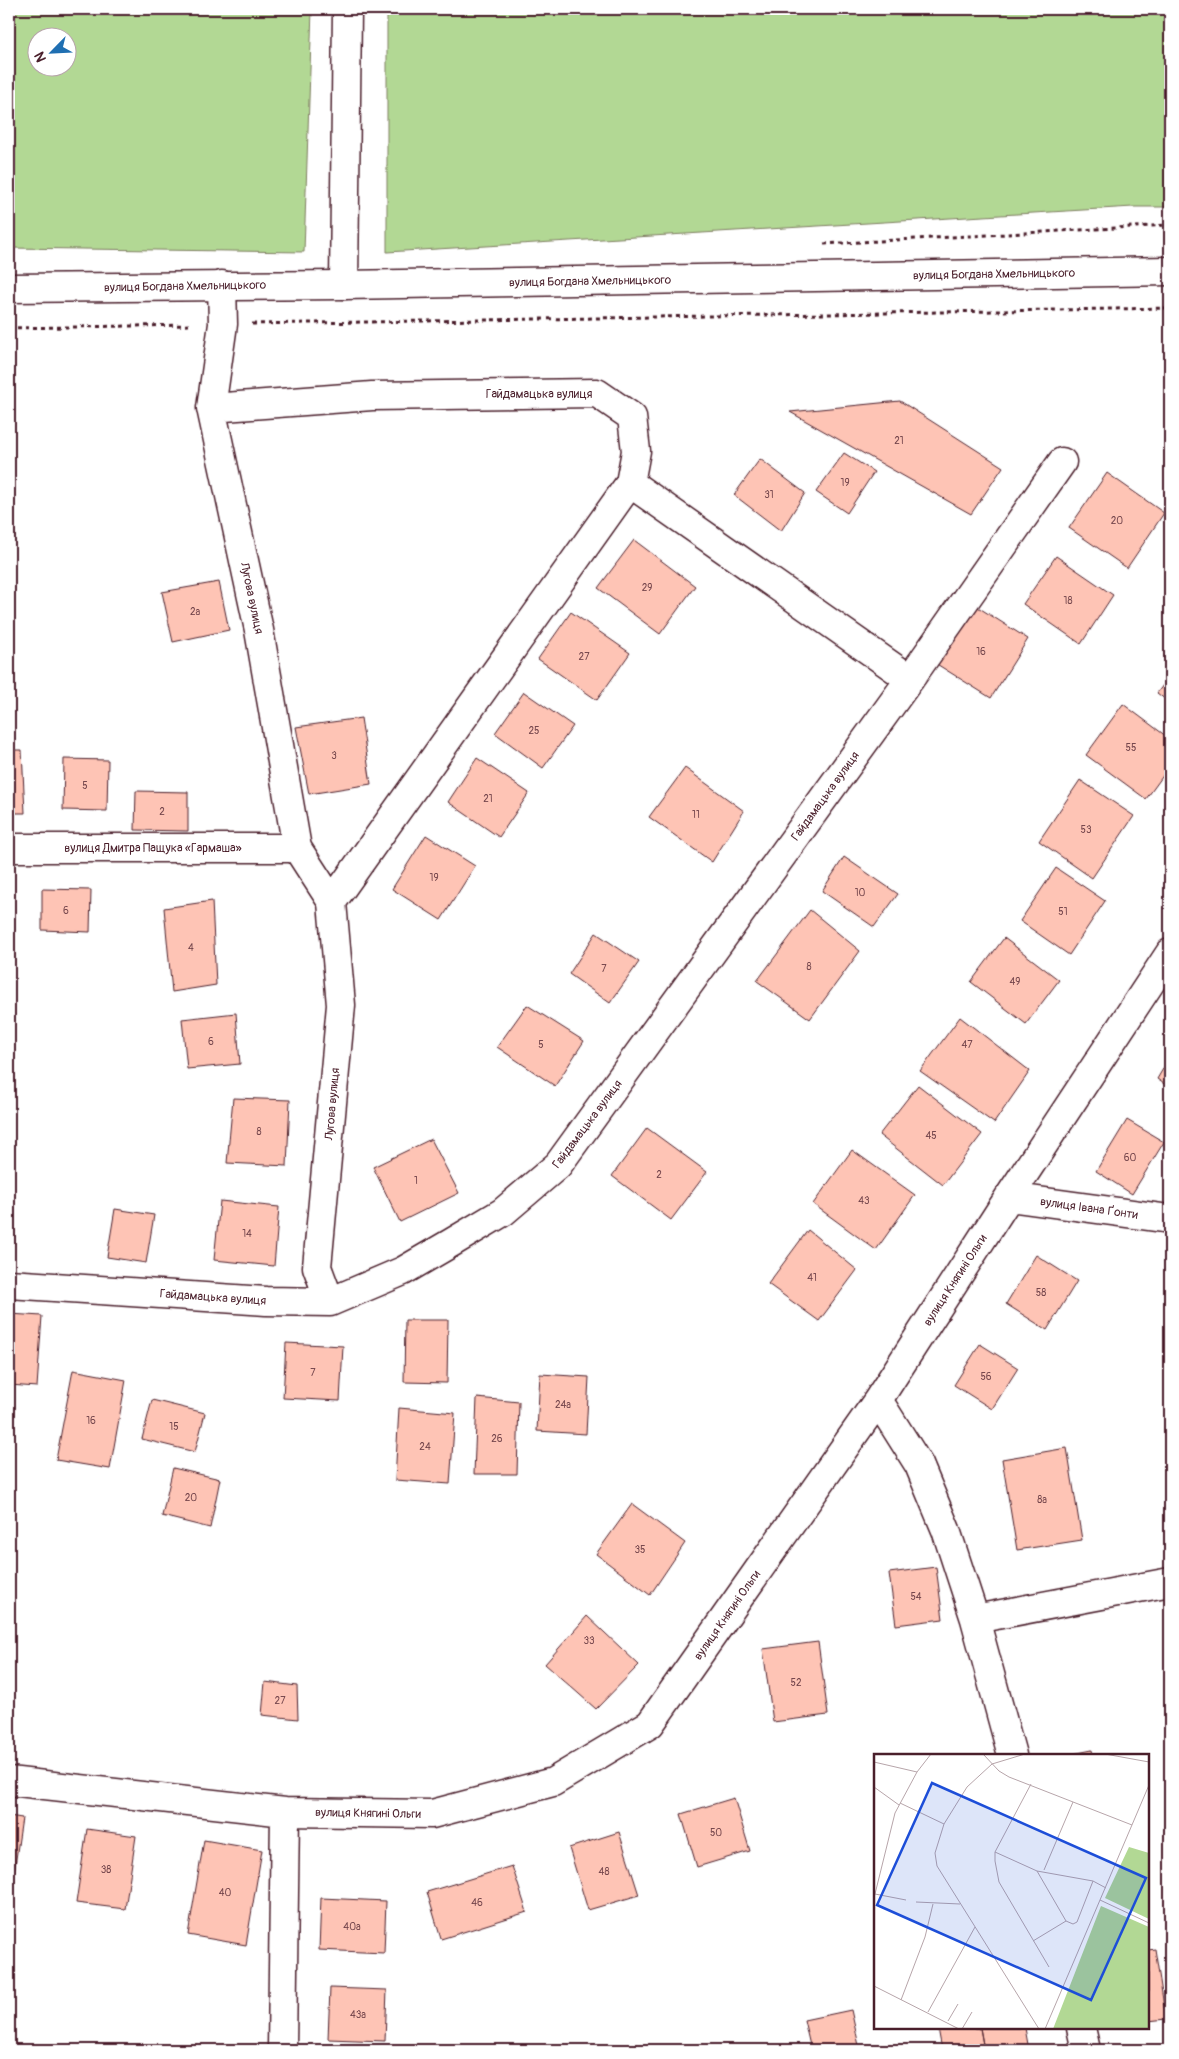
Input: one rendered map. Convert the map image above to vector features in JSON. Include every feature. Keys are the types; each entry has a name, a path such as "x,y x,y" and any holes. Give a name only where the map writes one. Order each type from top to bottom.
{"street":[{"path":"344,285 347,9"},
{"name":"вулиця Богдана Хмельницького","path":"9,288 344,285 1170,271"},
{"name":"Лугова вулиця","path":"222,285 223,324 211,408 259,630 296,848 332,902 341,1005 317,1266 330,1302"},
{"name":"Гайдамацька вулиця","path":"211,408 372,396 597,393 632,417 636,451 630,483"},
{"name":"Гайдамацька вулиця","path":"9,1284 266,1301 330,1302 403,1271 503,1212 558,1165 910,679 1062,462"},
{"path":"332,902 630,483 910,679"},
{"name":"вулиця Дмитра Пащука «Гармаша»","path":"9,848 296,848"},
{"name":"вулиця Княгині Ольги","path":"9,1781 285,1812 432,1814 553,1782 650,1724 878,1400 1170,953"},
{"name":"вулиця Івана Ґонти","path":"1009,1197 1170,1219"},
{"path":"878,1400 919,1465 946,1530 975,1619 1012,1754"},
{"path":"975,1619 1170,1582"},
{"path":"282,2050 285,1812"},
{"path":"1081,2029 1086,2050"}],"path":[{"path":"815,244 1170,225"},
{"path":"9,328 1170,308"}],"green space":[{"path":"9,9 312,9 304,252 9,248"},
{"path":"387,9 1170,9 1170,207 1133,207 387,252"}],"building":[{"path":"900,401 1003,467 971,514 790,412"},
{"path":"844,453 874,472 847,513 816,492"},
{"path":"760,459 805,493 781,531 734,495"},
{"path":"1107,473 1164,513 1127,568 1069,528"},
{"path":"634,540 695,586 660,634 598,588"},
{"path":"1056,556 1113,595 1081,644 1023,604"},
{"path":"219,582 229,630 173,642 162,592"},
{"path":"973,604 1028,639 991,698 935,663"},
{"path":"571,612 630,653 597,700 538,659"},
{"path":"1170,676 1170,703 1157,693"},
{"path":"524,692 573,726 543,768 495,733"},
{"path":"1123,704 1170,739 1170,766 1146,799 1086,755"},
{"path":"361,718 371,784 309,794 296,727"},
{"path":"9,750 22,750 25,813 9,813"},
{"path":"477,758 529,793 499,837 448,802"},
{"path":"64,759 108,760 107,811 63,810"},
{"path":"685,768 744,811 712,862 649,817"},
{"path":"1080,780 1134,816 1092,878 1039,841"},
{"path":"136,791 188,792 188,831 135,830"},
{"path":"426,835 475,866 441,920 392,889"},
{"path":"844,857 898,894 874,927 822,891"},
{"path":"1056,868 1105,901 1069,955 1020,921"},
{"path":"42,889 91,890 90,932 42,930"},
{"path":"212,901 216,985 172,992 164,908"},
{"path":"810,910 860,951 810,1019 757,981"},
{"path":"596,933 639,962 610,1003 569,974"},
{"path":"1004,938 1059,980 1026,1024 971,982"},
{"path":"527,1005 584,1041 555,1086 497,1047"},
{"path":"236,1013 240,1064 187,1069 182,1019"},
{"path":"960,1017 1030,1071 994,1123 920,1071"},
{"path":"1170,1057 1170,1088 1157,1079"},
{"path":"918,1085 982,1134 943,1185 879,1135"},
{"path":"233,1098 290,1100 287,1166 227,1163"},
{"path":"1127,1120 1164,1142 1132,1194 1096,1171"},
{"path":"647,1128 707,1172 671,1220 612,1176"},
{"path":"431,1139 459,1193 400,1222 373,1167"},
{"path":"852,1150 915,1195 876,1250 813,1204"},
{"path":"220,1201 279,1207 274,1266 214,1260"},
{"path":"115,1209 154,1215 146,1263 107,1257"},
{"path":"808,1230 857,1270 819,1321 768,1284"},
{"path":"1036,1255 1077,1281 1047,1330 1006,1304"},
{"path":"9,1314 42,1316 37,1387 9,1385"},
{"path":"405,1320 448,1320 447,1383 404,1382"},
{"path":"286,1343 343,1346 340,1401 283,1398"},
{"path":"980,1344 1018,1368 992,1409 954,1385"},
{"path":"73,1370 126,1380 110,1469 56,1460"},
{"path":"540,1374 589,1377 586,1434 537,1431"},
{"path":"477,1398 519,1402 517,1474 474,1474"},
{"path":"152,1400 205,1413 195,1452 142,1439"},
{"path":"399,1408 455,1413 450,1484 395,1480"},
{"path":"1067,1448 1082,1540 1017,1550 1002,1459"},
{"path":"173,1468 220,1479 210,1528 162,1516"},
{"path":"632,1504 685,1543 650,1595 596,1554"},
{"path":"936,1567 943,1619 896,1625 889,1573"},
{"path":"587,1616 639,1665 596,1709 545,1664"},
{"path":"818,1642 828,1715 773,1722 763,1649"},
{"path":"265,1682 297,1686 298,1719 262,1715"},
{"path":"1092,1750 1093,1754 1073,1754"},
{"path":"734,1798 750,1851 697,1867 681,1814"},
{"path":"9,1816 22,1818 11,1893 9,1892"},
{"path":"87,1829 136,1836 125,1909 76,1903"},
{"path":"619,1832 639,1895 588,1910 569,1848"},
{"path":"204,1840 262,1850 246,1945 188,1935"},
{"path":"512,1866 527,1912 441,1939 427,1892"},
{"path":"321,1898 386,1901 384,1953 319,1950"},
{"path":"1155,1949 1166,2019 1149,2021 1149,1950"},
{"path":"330,1988 387,1990 385,2041 328,2039"},
{"path":"851,2010 860,2050 811,2050 804,2020"},
{"path":"938,2029 980,2029 984,2050 942,2050"},
{"path":"980,2029 1025,2029 1029,2050 984,2050"}]}
